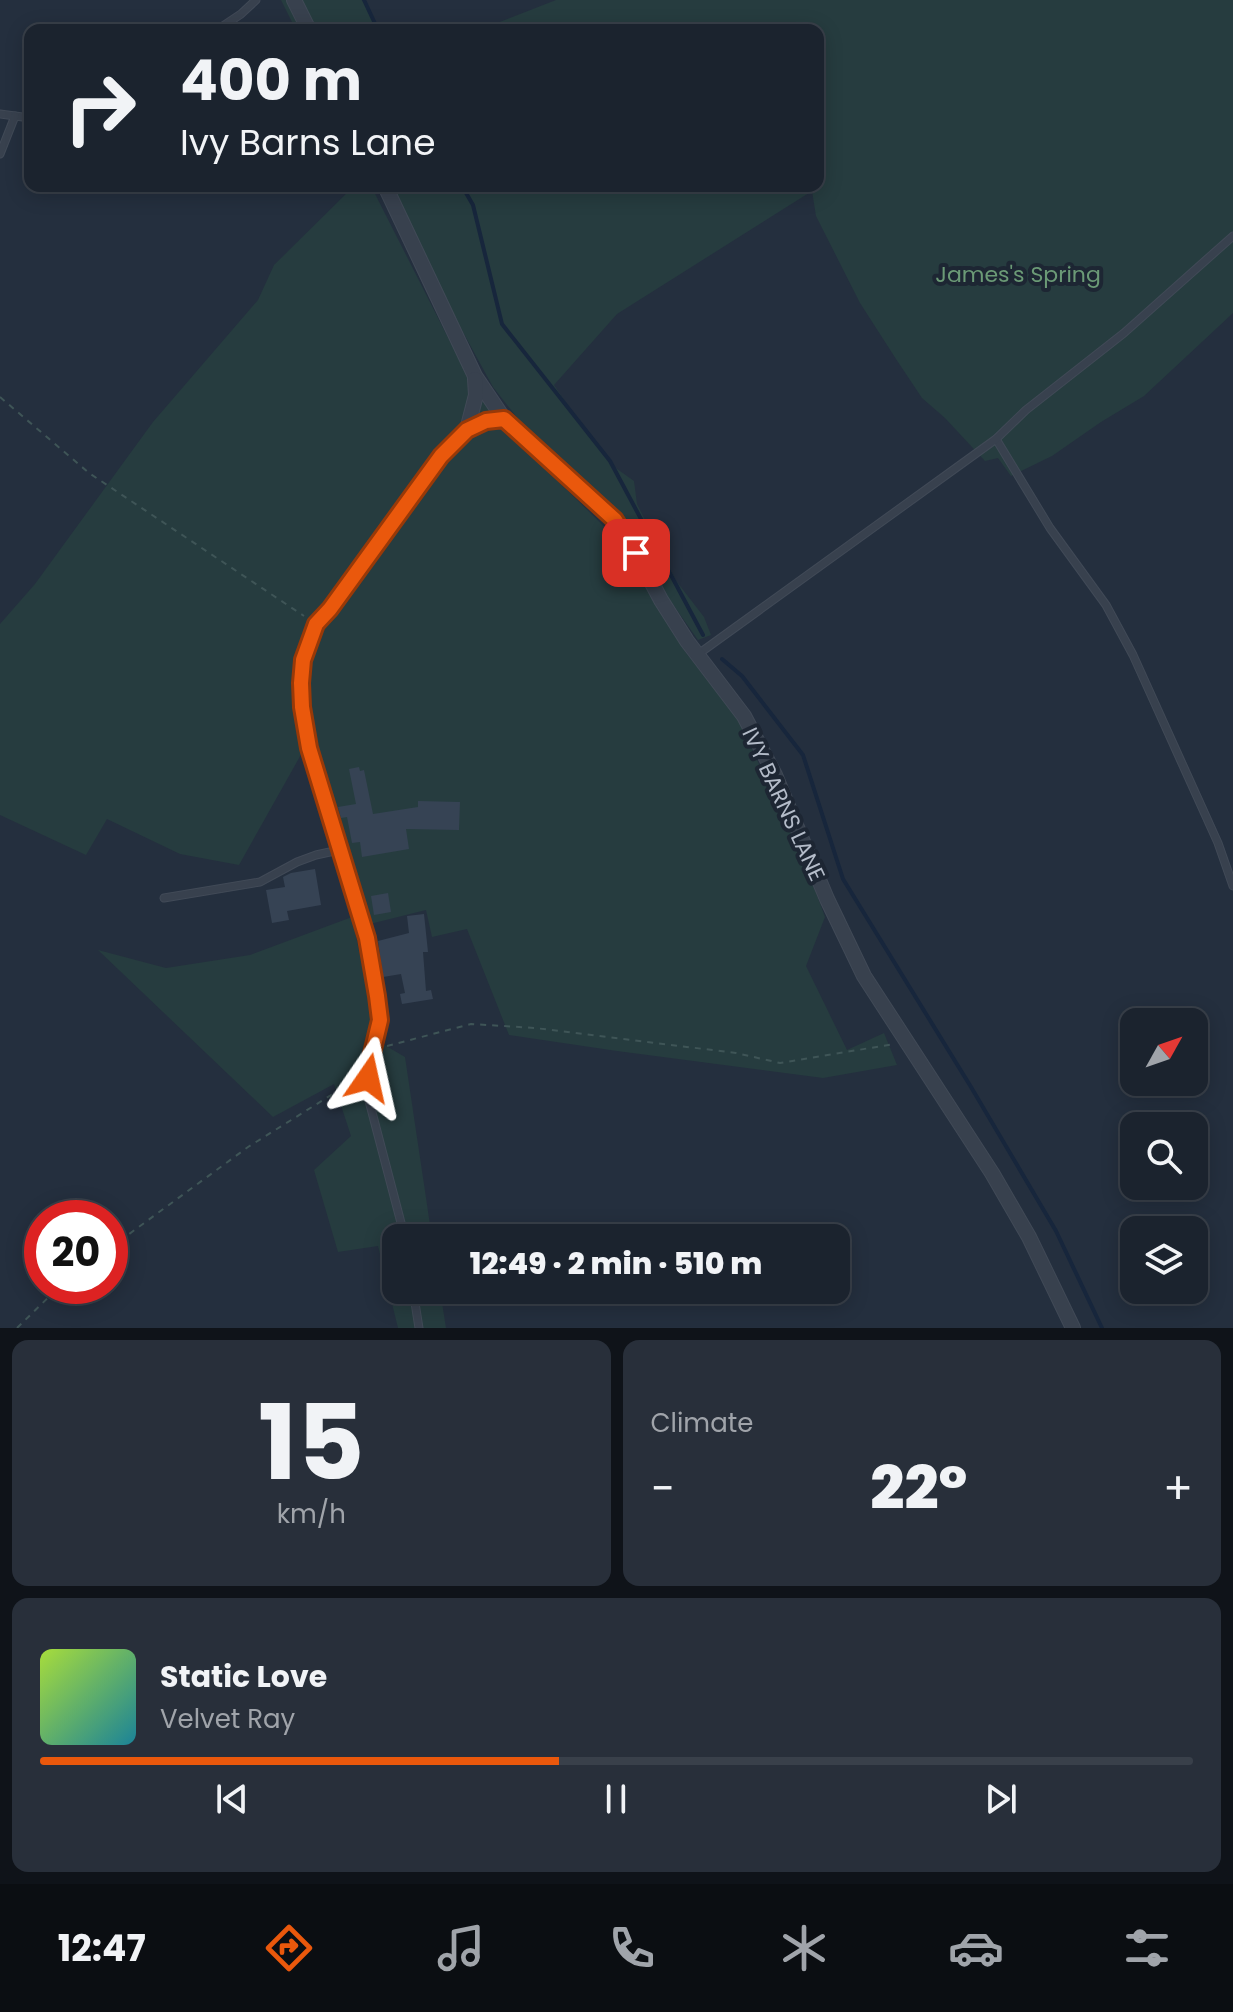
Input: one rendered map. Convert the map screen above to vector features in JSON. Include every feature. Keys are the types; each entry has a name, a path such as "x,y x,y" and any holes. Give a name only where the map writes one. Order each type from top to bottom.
{"street":[{"path":"294,0 306,24"},
{"name":"IVY BARNS LANE","path":"388,192 475,376 504,419 615,520 697,655 744,716 775,775 827,899 864,976 992,1173 1036,1250 1073,1328"},
{"path":"467,430 476,395 475,376"},
{"path":"374,1048 380,1020 367,938 309,748 302,707 303,660 316,624 441,456 467,430 486,421 504,419"}],"lane":[{"path":"226,24 256,0"},
{"path":"0,114 24,117"},
{"path":"0,154 15,116"},
{"path":"697,655 996,439 1026,410 1132,326 1233,236"},
{"path":"996,439 1050,528 1106,605 1133,655 1218,843 1233,886"},
{"path":"164,898 260,882 297,862 339,850"},
{"path":"374,1048 369,1066 368,1097 401,1224"},
{"path":"415,1304 419,1328"}],"path":[{"path":"0,397 89,473 316,624"},
{"path":"374,1048 471,1024 535,1028 736,1053 780,1063 906,1042"},
{"path":"128,1235 248,1147 359,1077 368,1078"},
{"path":"17,1328 42,1304"}],"green space":[{"path":"281,0 364,0 375,24 293,24"},
{"name":"James's Spring","path":"556,0 1233,0 1233,313 1144,396 1052,456 1011,476 998,458 985,461 922,398 860,303 816,216 812,192 824,192 824,24 494,24"},
{"path":"348,192 374,192 467,375 515,439 627,549 687,654 738,719 805,863 825,917 806,966 847,1050 884,1033 897,1065 823,1078 509,1035 467,929 432,937 426,910 370,924 312,735 239,865 180,854 107,819 86,855 0,815 0,624 35,584 153,422 258,300 274,265"},
{"path":"397,192 810,192 617,314 554,385 613,466 634,481 637,504 655,540 677,582 704,617 711,635 698,640 669,599 640,547 614,512 526,429 493,387 435,281"},
{"path":"352,917 373,1018 369,1036 405,1057 430,1224 382,1224 382,1262 378,1246 338,1252 314,1170 351,1136 334,1084 273,1117 98,950 166,968 250,955"},
{"path":"392,1304 442,1304 446,1328 398,1328"}],"building":[{"path":"359,767 360,771 364,770 373,814 418,807 418,801 460,802 459,830 406,829 409,849 362,857 360,842 352,843 347,817 341,818 338,807 356,804 349,769"},
{"path":"315,869 321,905 287,911 289,920 272,923 266,890 285,887 283,877 291,873"},
{"path":"388,893 391,912 374,915 371,896"},
{"path":"424,914 428,952 423,952 426,991 431,990 433,999 402,1004 400,994 405,993 401,974 383,977 378,941 409,933 407,916"}],"waterway":[{"path":"364,0 375,24"},
{"path":"465,192 473,205 502,324 610,461 703,635"},
{"path":"722,659 742,676 803,755 843,879 1056,1231 1102,1328"}],"route":[{"path":"368,1078 380,1020 367,938 309,748 302,707 303,660 316,624 441,456 467,430 486,421 504,419 615,520 636,553"}]}
